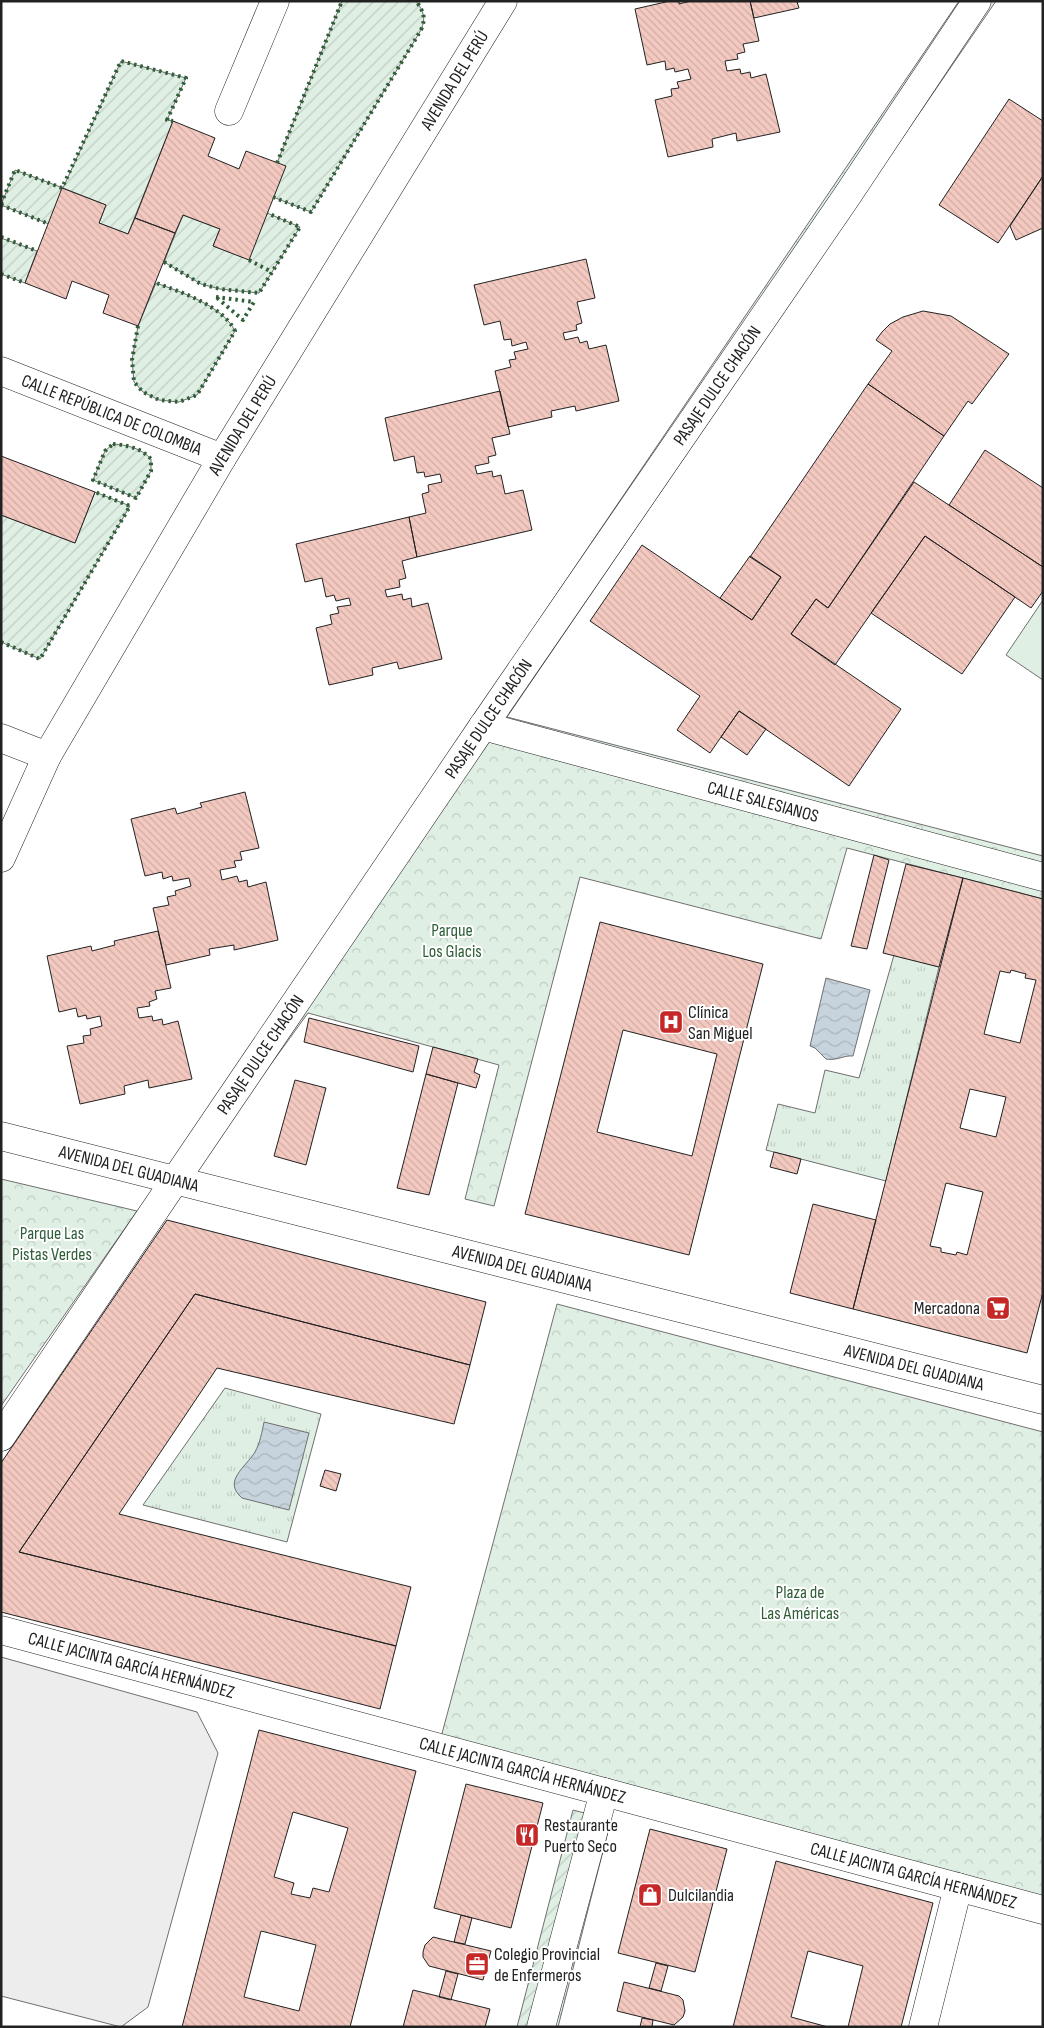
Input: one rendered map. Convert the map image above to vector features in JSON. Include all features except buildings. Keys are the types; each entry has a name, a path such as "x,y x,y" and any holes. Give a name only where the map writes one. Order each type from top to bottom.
{"street":[{"path":"230,111 274,1"},
{"name":"PASAJE DULCE CHACÓN","path":"1,1437 483,726 847,196 977,1"},
{"name":"AVENIDA DEL PERÚ","path":"1,858 47,756 222,458 500,2"},
{"name":"CALLE REPÚBLICA DE COLOMBIA","path":"1,370 222,458"},
{"name":"CALLE SALESIANOS","path":"483,726 1043,877"},
{"path":"1,738 47,756"},
{"name":"AVENIDA DEL GUADIANA","path":"1,1136 1043,1400"},
{"name":"CALLE JACINTA GARCÍA HERNÁNDEZ","path":"1,1630 1043,1910"},
{"path":"541,2027 604,1792"},
{"path":"922,2027 958,1887"}],"green space":[{"path":"342,1 416,1 424,18 421,30 311,212 273,197 277,163"},
{"name":"Parque Los Glacis","path":"959,1 996,1 507,717 1043,856 1043,899 847,848 821,939 580,877 494,1206 465,1199 499,1065 308,1013 213,1144 186,1140"},
{"path":"121,61 186,78 167,120 173,121 128,234 99,223 106,205 63,188"},
{"path":"15,170 63,188 49,224 1,205"},
{"path":"267,213 300,227 259,293 220,289 201,284 164,262 183,215 220,229 213,246 248,259"},
{"path":"1,238 37,251 25,283 1,274"},
{"path":"156,283 211,307 229,322 235,331 197,395 179,402 159,400 143,392 134,382 132,360 138,326"},
{"path":"113,444 133,448 143,452 151,459 151,471 136,498 93,480 105,451"},
{"path":"95,492 130,506 40,659 1,642 1,515 75,543"},
{"path":"1043,600 1043,680 1006,655"},
{"path":"894,955 939,967 886,1181 766,1150 778,1104 815,1113 825,1070 859,1078"},
{"name":"Parque Las Pistas Verdes","path":"1,1179 137,1211 1,1406"},
{"name":"Plaza de Las Américas","path":"557,1304 1043,1432 1043,1903 440,1741"},
{"path":"225,1388 321,1414 287,1542 143,1505"},
{"path":"573,1810 611,1820 558,2027 517,2027"}],"shaded area":[{"path":"1,1657 197,1712 218,1753 148,2007 121,2027 1,1996"}],"water":[{"path":"826,978 870,990 853,1056 826,1059 815,1048 810,1046"},
{"path":"264,1422 309,1433 289,1510 242,1498 236,1492 234,1486 238,1474 257,1449"}],"hedge":[{"path":"277,163 342,1"},
{"path":"273,197 311,212 421,30 423,15 416,1"},
{"path":"1,204 15,170 62,188 121,61 186,78 167,120 173,121"},
{"path":"1,205 49,224"},
{"path":"164,262 201,284 220,289 259,293 300,227 267,213"},
{"path":"1,237 37,251"},
{"path":"249,260 272,272"},
{"path":"1,274 25,283"},
{"path":"138,326 132,360 134,382 143,392 159,400 179,402 197,395 235,331 229,322 211,307 156,283"},
{"path":"216,297 254,302 243,320 216,297"},
{"path":"113,444 133,448 143,452 151,459 151,471 136,498 93,480 105,451 113,444"},
{"path":"1,642 40,659 130,506 95,492"}],"place":[{"name":"Clínica San Miguel","path":"671,1022"},
{"name":"Mercadona","path":"998,1308"},
{"name":"Restaurante Puerto Seco","path":"527,1835"},
{"name":"Dulcilandia","path":"650,1895"},
{"name":"Colegio Provincial de Enfermeros","path":"477,1964"}]}
